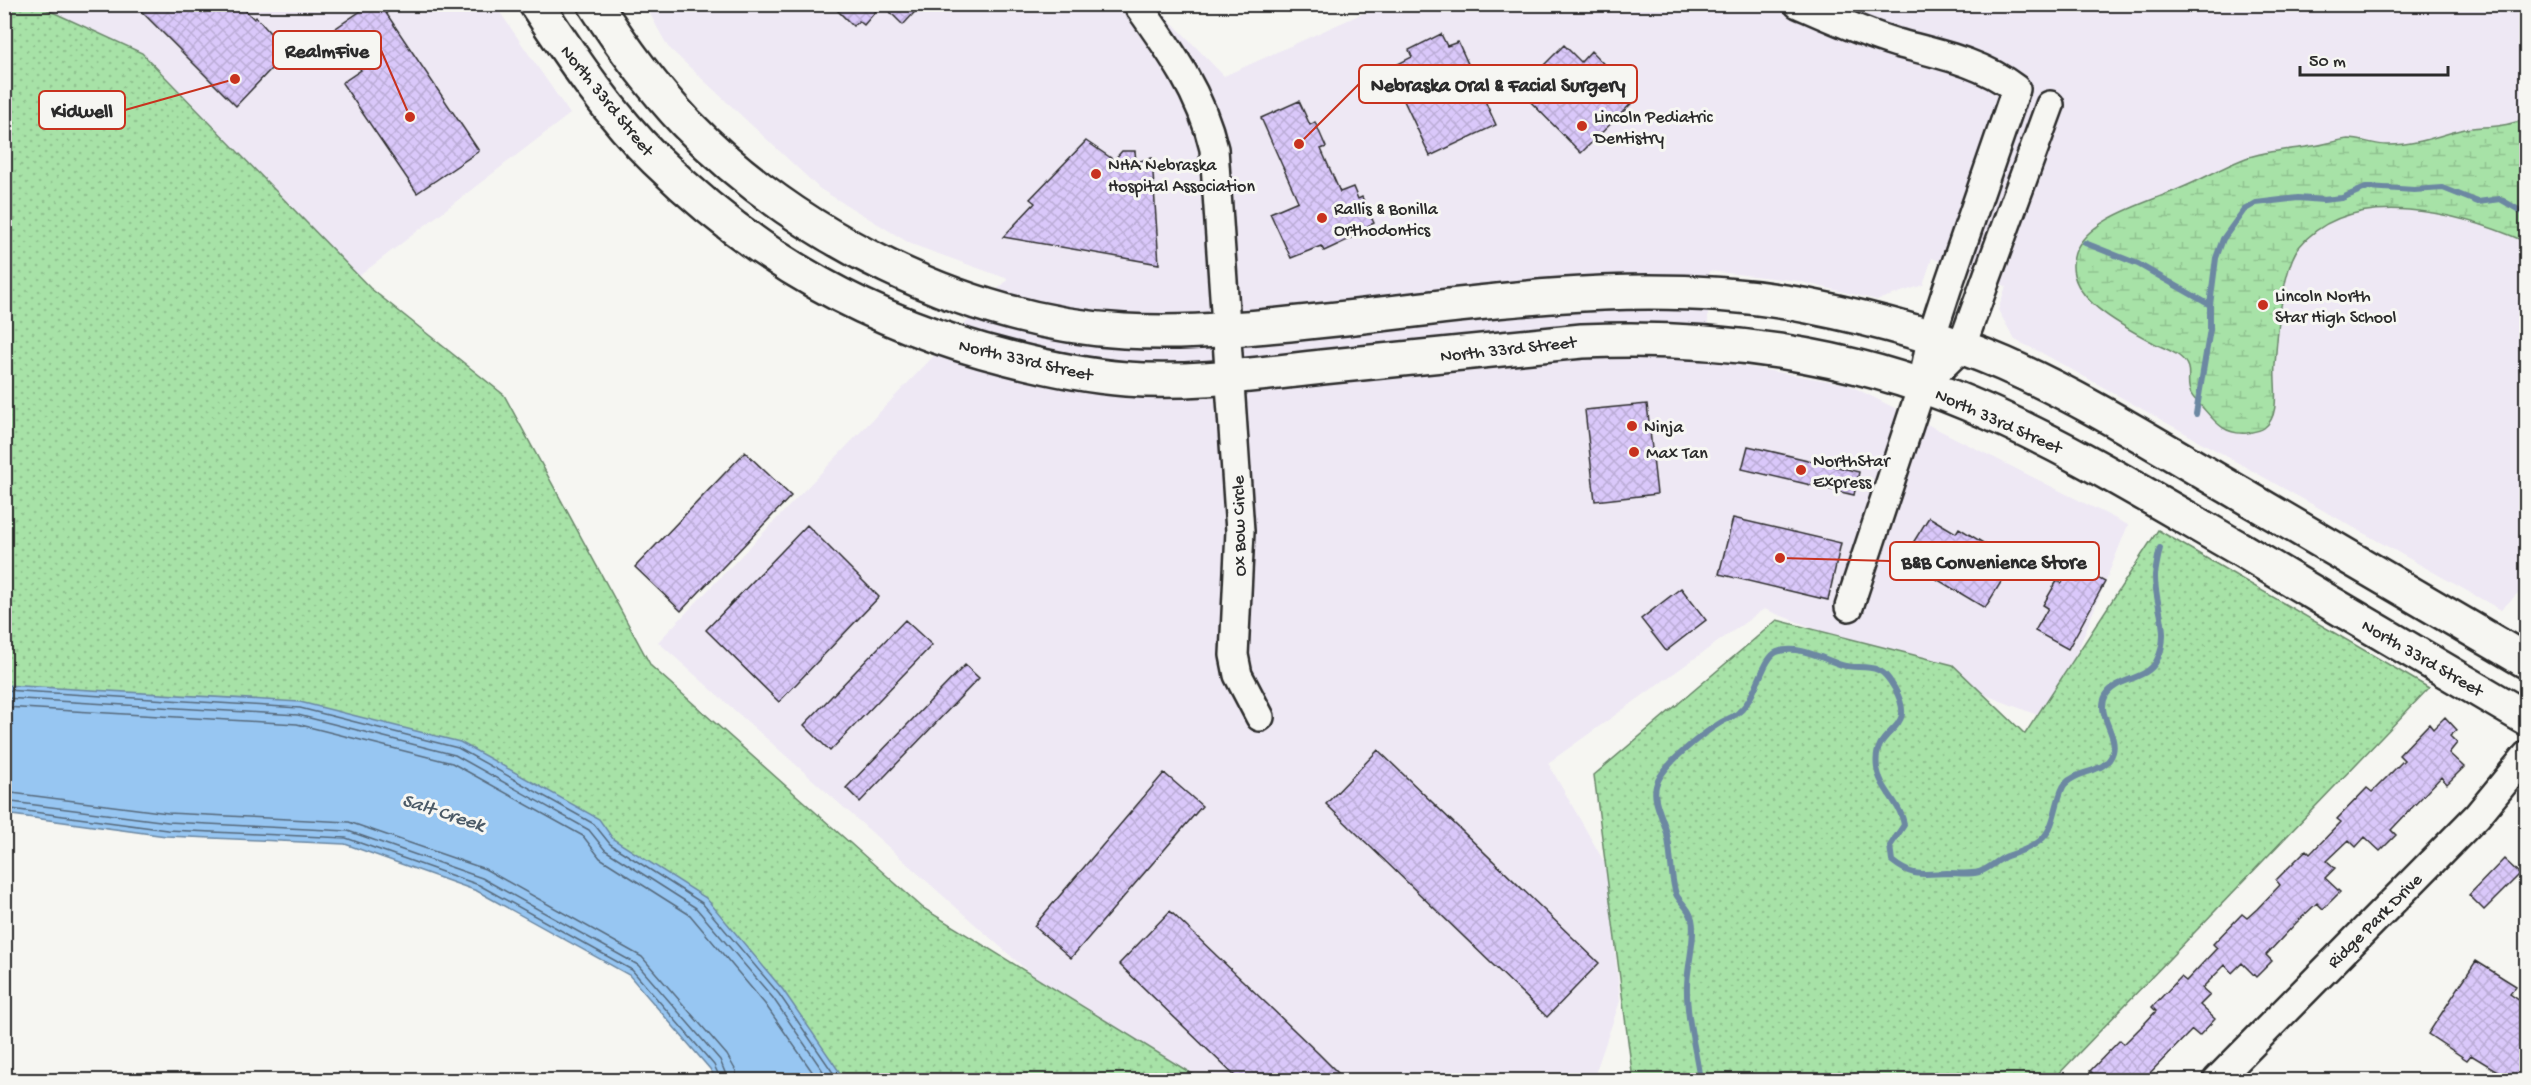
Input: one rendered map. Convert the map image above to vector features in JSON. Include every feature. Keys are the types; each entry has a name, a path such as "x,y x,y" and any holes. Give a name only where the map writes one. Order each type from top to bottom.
{"main road":[{"name":"North 33rd Street","path":"536,4 597,91 654,158 693,194 754,243 833,293 880,316 932,336 981,351 1079,374 1127,379 1229,377 1571,342 1632,339 1739,345 1835,363 1922,386 1968,404 2067,450 2526,718"},
{"path":"595,4 651,84 697,133 754,184 793,213 885,266 984,303 1076,325 1120,331 1225,330 1552,295 1632,292 1764,298 1861,317 1946,343 2042,382 2108,417 2526,661"}],"street":[{"name":"Ox Bow Circle","path":"1137,4 1187,76 1210,134 1217,170 1225,330 1240,531 1234,655 1238,675 1260,717"},
{"path":"1798,4 1897,42 1972,65 2006,81 2016,89 1946,343"},
{"path":"1849,607 1922,386 1946,343 2050,105"},
{"name":"Ridge Park Drive","path":"2217,1080 2477,816 2526,756"}],"shaded area":[{"path":"4,5 495,5 570,114 316,309"},
{"path":"645,5 1155,5 1224,76 1381,5 2526,5 2526,585 2501,610 2015,340 1998,310 2006,286 1932,258 1923,285 1877,300 1797,281 1709,271 1707,360 1847,384 2128,525 2050,720 1764,609 1548,763 1607,867 1620,1001 1593,1080 1191,1080 1032,975 658,642 1008,279 911,244 820,189 668,47"}],"green space":[{"path":"35,4 142,53 370,288 504,395 651,666 923,908 1202,1080 771,1080 531,865 5,762 4,5"},
{"path":"2526,119 2526,242 2471,222 2440,214 2409,210 2378,210 2348,215 2321,227 2299,247 2288,270 2281,303 2275,365 2275,407 2270,422 2260,430 2247,433 2233,432 2212,419 2191,394 2187,365 2184,361 2176,354 2110,318 2085,296 2077,283 2073,268 2075,253 2092,230 2137,205 2249,157 2348,139 2385,145 2408,144 2466,129 2498,126"},
{"path":"2158,530 2429,688 2053,1080 1633,1080 1594,775 1777,620 1953,665 2025,734"}],"water":[{"name":"Salt Creek","path":"4,685 300,702 460,742 599,819 613,839 706,898 783,990 845,1080 716,1080 710,1069 629,975 477,891 345,844 166,836 5,814"}],"building":[{"path":"134,4 239,4 254,19 256,17 287,52 236,106"},
{"path":"371,4 380,4 479,151 417,193 342,83 361,70 333,30"},
{"path":"831,4 882,4 864,25 859,21 853,26"},
{"path":"882,4 922,4 903,25"},
{"path":"1441,34 1447,46 1458,42 1496,125 1430,156 1390,71 1412,57 1409,50"},
{"name":"Lincoln Pediatric Dentistry","path":"1564,45 1581,62 1591,51 1637,98 1581,153 1519,90"},
{"path":"1299,101 1310,125 1315,122 1326,147 1321,149 1340,192 1353,187 1358,199 1362,197 1374,223 1365,227 1367,231 1324,251 1321,246 1291,258 1270,213 1298,201 1261,118"},
{"path":"1086,141 1114,160 1122,151 1135,151 1136,162 1152,158 1159,264 1003,237 1035,203 1030,199"},
{"path":"1647,404 1657,494 1595,501 1585,410"},
{"name":"NorthStar Express","path":"1748,446 1859,472 1854,495 1742,469"},
{"path":"745,452 791,496 681,611 635,567"},
{"path":"1929,517 1956,533 1959,528 2006,557 2003,561 2011,566 1985,608 1903,559"},
{"path":"1733,518 1841,543 1828,600 1719,574"},
{"path":"807,525 879,597 779,702 706,630"},
{"path":"2085,571 2105,582 2068,649 2035,631 2048,608 2043,605 2057,581 2062,583 2066,575 2079,582"},
{"path":"1681,588 1706,620 1666,651 1641,619"},
{"path":"905,620 932,645 830,751 804,725"},
{"path":"965,665 979,678 860,802 846,788"},
{"path":"2445,717 2457,730 2450,736 2457,743 2449,753 2464,767 2447,784 2441,777 2391,830 2396,835 2380,851 2365,837 2356,847 2349,840 2327,861 2335,868 2325,878 2340,892 2323,909 2317,903 2296,923 2266,955 2272,961 2256,977 2242,963 2232,973 2225,965 2202,988 2210,995 2200,1005 2215,1019 2199,1036 2192,1030 2143,1080 2100,1080 2090,1071 2120,1040 2124,1044 2144,1024 2156,1011 2152,1007 2181,977 2186,981 2217,948 2213,944 2242,914 2247,918 2257,909 2280,885 2276,880 2306,850 2310,854 2341,822 2337,819 2367,788 2372,792 2404,760 2399,755 2429,724 2433,729"},
{"path":"1378,750 1599,963 1547,1017 1326,804"},
{"path":"1164,773 1202,806 1071,958 1034,926"},
{"path":"2504,859 2520,874 2484,910 2469,895"},
{"path":"1170,911 1345,1080 1239,1080 1119,964"},
{"path":"2476,961 2516,986 2510,994 2526,1005 2526,1080 2512,1080 2471,1055 2467,1060 2428,1034"}],"waterway":[{"path":"2196,414 2210,329 2210,305 2216,258 2223,239 2244,210 2256,203 2298,198 2323,200 2342,198 2368,187 2414,190 2443,188 2478,202 2500,199 2526,214"},
{"path":"2085,243 2138,264 2210,305"},
{"path":"1700,1080 1687,998 1687,978 1693,934 1692,919 1675,891 1667,834 1655,792 1659,778 1666,769 1693,742 1737,714 1745,706 1772,655 1777,652 1802,651 1846,666 1881,671 1895,689 1901,704 1902,715 1899,723 1881,744 1877,754 1879,776 1899,811 1904,825 1890,846 1892,861 1918,874 1967,874 1983,871 2003,858 2031,847 2043,838 2051,825 2065,784 2077,776 2099,768 2110,759 2114,745 2103,709 2106,695 2117,685 2139,676 2152,667 2161,649 2163,628 2155,586 2160,548"}],"place":[{"name":"Kidwell","path":"235,79"},
{"name":"RealmFive","path":"410,117"},
{"name":"Lincoln Pediatric Dentistry","path":"1582,126"},
{"name":"Nebraska Oral & Facial Surgery","path":"1299,144"},
{"name":"NHA Nebraska Hospital Association","path":"1096,174"},
{"name":"Rallis & Bonilla Orthodontics","path":"1322,218"},
{"name":"Lincoln North Star High School","path":"2263,305"},
{"name":"Ninja","path":"1632,426"},
{"name":"Max Tan","path":"1634,452"},
{"name":"NorthStar Express","path":"1801,470"},
{"name":"B&B Convenience Store","path":"1780,558"}]}
